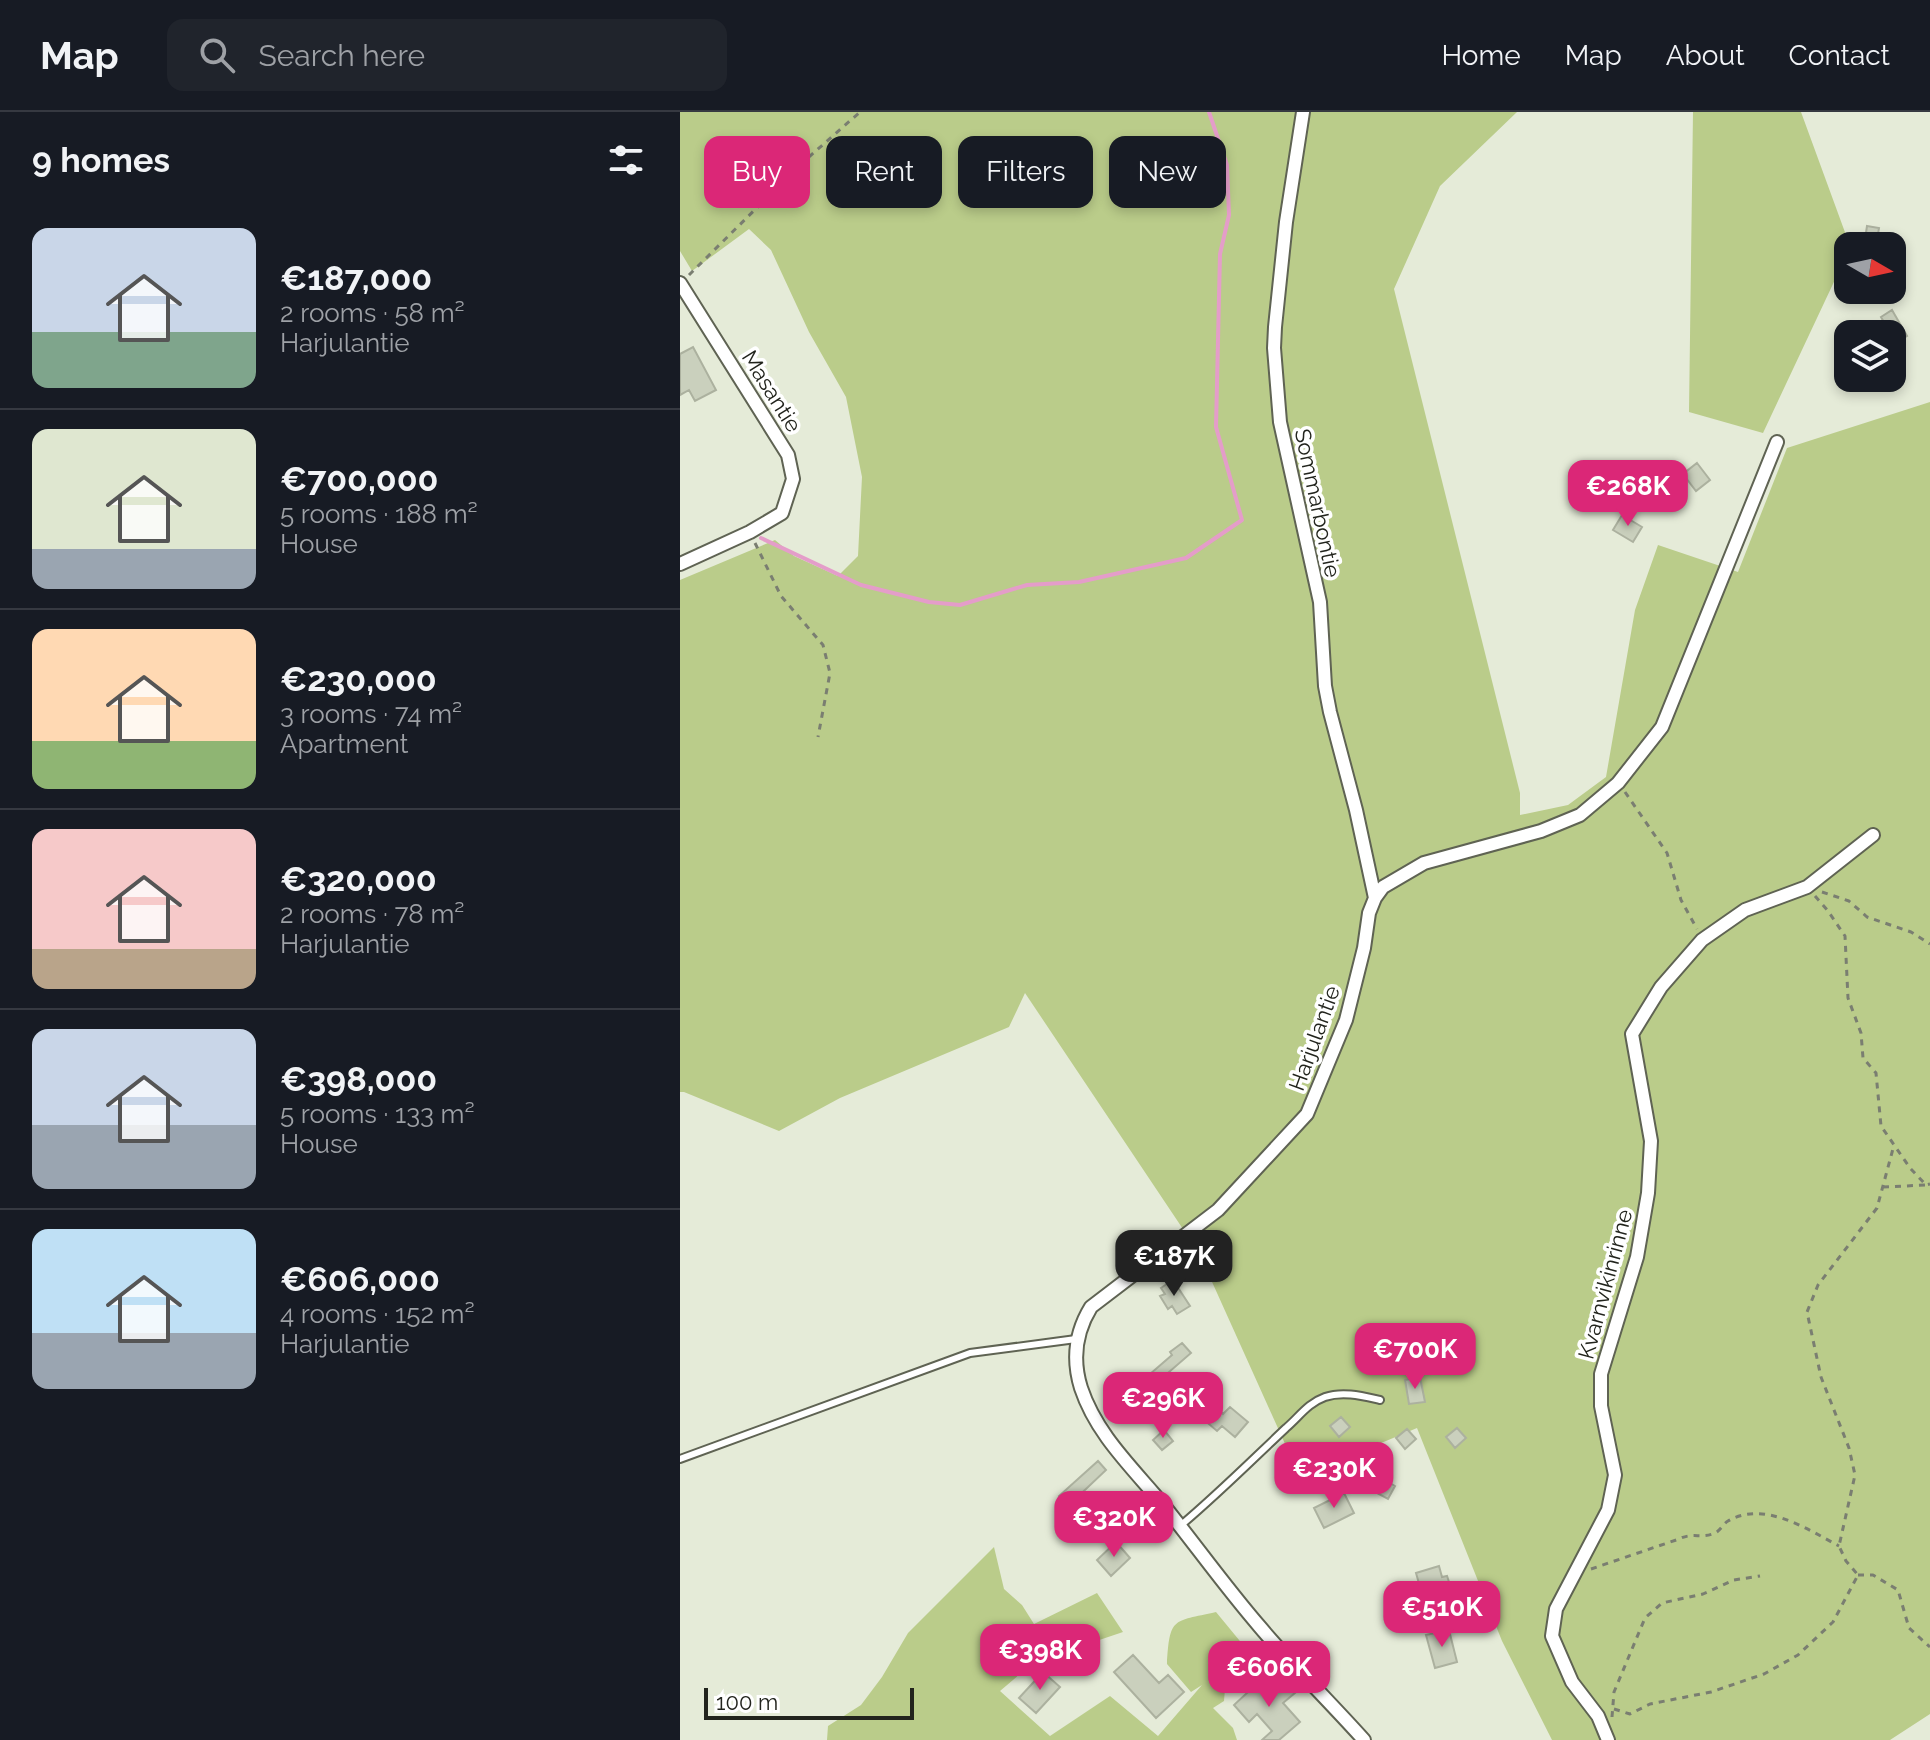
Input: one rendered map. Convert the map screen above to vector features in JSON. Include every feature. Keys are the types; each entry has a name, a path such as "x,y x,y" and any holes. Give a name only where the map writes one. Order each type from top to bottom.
{"street":[{"name":"Sommarbontie","path":"1303,112 1286,222 1275,327 1277,395 1280,422 1320,602 1327,699 1375,898"},
{"name":"Masantie","path":"680,283 788,455 793,479 782,513 750,532 680,564"},
{"path":"1375,898 1383,887 1424,863 1541,831 1580,815 1618,783 1662,727 1777,442"},
{"name":"Kvarnvikinrinne","path":"1608,1738 1598,1716 1572,1682 1552,1636 1556,1609 1608,1510 1615,1475 1601,1406 1601,1374 1637,1257 1648,1193 1651,1141 1632,1034 1661,987 1702,940 1745,910 1807,887 1873,835"},
{"name":"Harjulantie","path":"1076,1339 1091,1307 1218,1210 1307,1114 1346,1020 1375,898"},
{"path":"1076,1339 1076,1367 1081,1389 1094,1419 1115,1450 1147,1485 1260,1627 1364,1740"}],"lane":[{"path":"680,1459 970,1353 1076,1339"},
{"path":"1180,1526 1309,1405 1324,1397 1339,1395 1380,1400"}],"path":[{"path":"680,283 801,164 860,112"},
{"path":"750,532 781,596 823,645 830,673 818,737"},
{"path":"1618,783 1667,853 1681,900 1702,940"},
{"path":"1807,887 1849,901 1867,917 1911,932 1930,944"},
{"path":"1807,887 1845,936 1848,998 1861,1033 1863,1058 1876,1073 1881,1126 1910,1168 1928,1185"},
{"path":"1894,1145 1877,1208 1818,1285 1807,1312 1821,1377 1849,1448 1855,1475 1839,1546 1858,1575 1873,1575 1898,1590 1909,1628 1930,1647"},
{"path":"1883,1187 1928,1185"},
{"path":"1574,1575 1689,1534 1700,1537 1717,1533 1726,1521 1748,1514 1768,1514 1839,1546"},
{"path":"1614,1709 1630,1714 1650,1704 1711,1692 1764,1674 1798,1655 1833,1622 1858,1575"},
{"path":"1608,1738 1614,1692 1645,1618 1662,1603 1703,1594 1734,1580 1760,1576"}],"green space":[{"path":"680,112 1517,112 1440,186 1394,289 1520,793 1520,815 1568,805 1606,777 1635,610 1658,545 1738,572 1787,448 1930,402 1930,1714 1890,1740 1552,1740 1502,1641 1417,1428 1300,1477 1199,1253 1025,993 1009,1027 840,1098 779,1131 680,1092 680,580 775,540 794,556 838,576 858,556 862,477 846,397 809,332 771,250 749,229 692,271 680,251"},
{"path":"1693,112 1801,112 1845,232 1834,232 1834,282 1763,433 1689,412"},
{"path":"994,1547 1004,1589 1022,1605 1034,1624 1097,1593 1123,1632 1034,1662 1000,1691 1050,1736 1110,1696 1158,1736 1202,1685 1191,1692 1167,1664 1172,1630 1182,1620 1216,1612 1248,1655 1226,1677 1224,1701 1213,1708 1233,1728 1237,1740 827,1740 828,1726 861,1705 908,1633"}],"building":[{"path":"1867,226 1879,228 1878,232 1866,232"},
{"path":"1892,310 1898,320 1883,320 1881,317"},
{"path":"693,347 716,390 695,401 689,390 680,395 680,354"},
{"path":"1697,463 1710,480 1696,491 1683,474"},
{"path":"1622,515 1642,527 1633,542 1613,530"},
{"path":"1173,1280 1190,1306 1177,1314 1172,1306 1168,1309 1160,1296 1165,1294 1161,1288"},
{"path":"1182,1343 1191,1353 1159,1384 1150,1374"},
{"path":"1420,1377 1425,1402 1409,1404 1405,1380"},
{"path":"1206,1402 1218,1413 1223,1414 1230,1407 1248,1422 1235,1437 1222,1426 1217,1431 1196,1413"},
{"path":"1341,1417 1350,1427 1339,1437 1330,1426"},
{"path":"1457,1428 1466,1438 1455,1448 1446,1437"},
{"path":"1407,1429 1416,1439 1405,1449 1396,1438"},
{"path":"1164,1430 1173,1441 1162,1450 1153,1440"},
{"path":"1098,1461 1106,1470 1068,1506 1059,1496"},
{"path":"1378,1476 1395,1486 1388,1499 1362,1485"},
{"path":"1117,1493 1135,1514 1119,1527 1102,1506"},
{"path":"1344,1493 1354,1513 1324,1528 1314,1508"},
{"path":"1116,1542 1130,1558 1111,1576 1097,1560"},
{"path":"1439,1566 1442,1577 1447,1576 1451,1588 1443,1591 1445,1598 1429,1603 1416,1573"},
{"path":"1449,1630 1457,1662 1435,1668 1426,1635"},
{"path":"1133,1655 1159,1683 1168,1675 1184,1692 1156,1718 1114,1672"},
{"path":"1043,1672 1060,1687 1036,1713 1019,1698"},
{"path":"1261,1680 1274,1694 1288,1682 1296,1692 1283,1703 1300,1722 1279,1740 1262,1740 1272,1731 1257,1714 1249,1722 1234,1705"}],"waterway":[{"path":"761,538 861,585 929,602 960,605 1027,585 1079,582 1186,558 1242,520 1216,427 1220,254 1229,215 1227,165 1209,112"}]}
